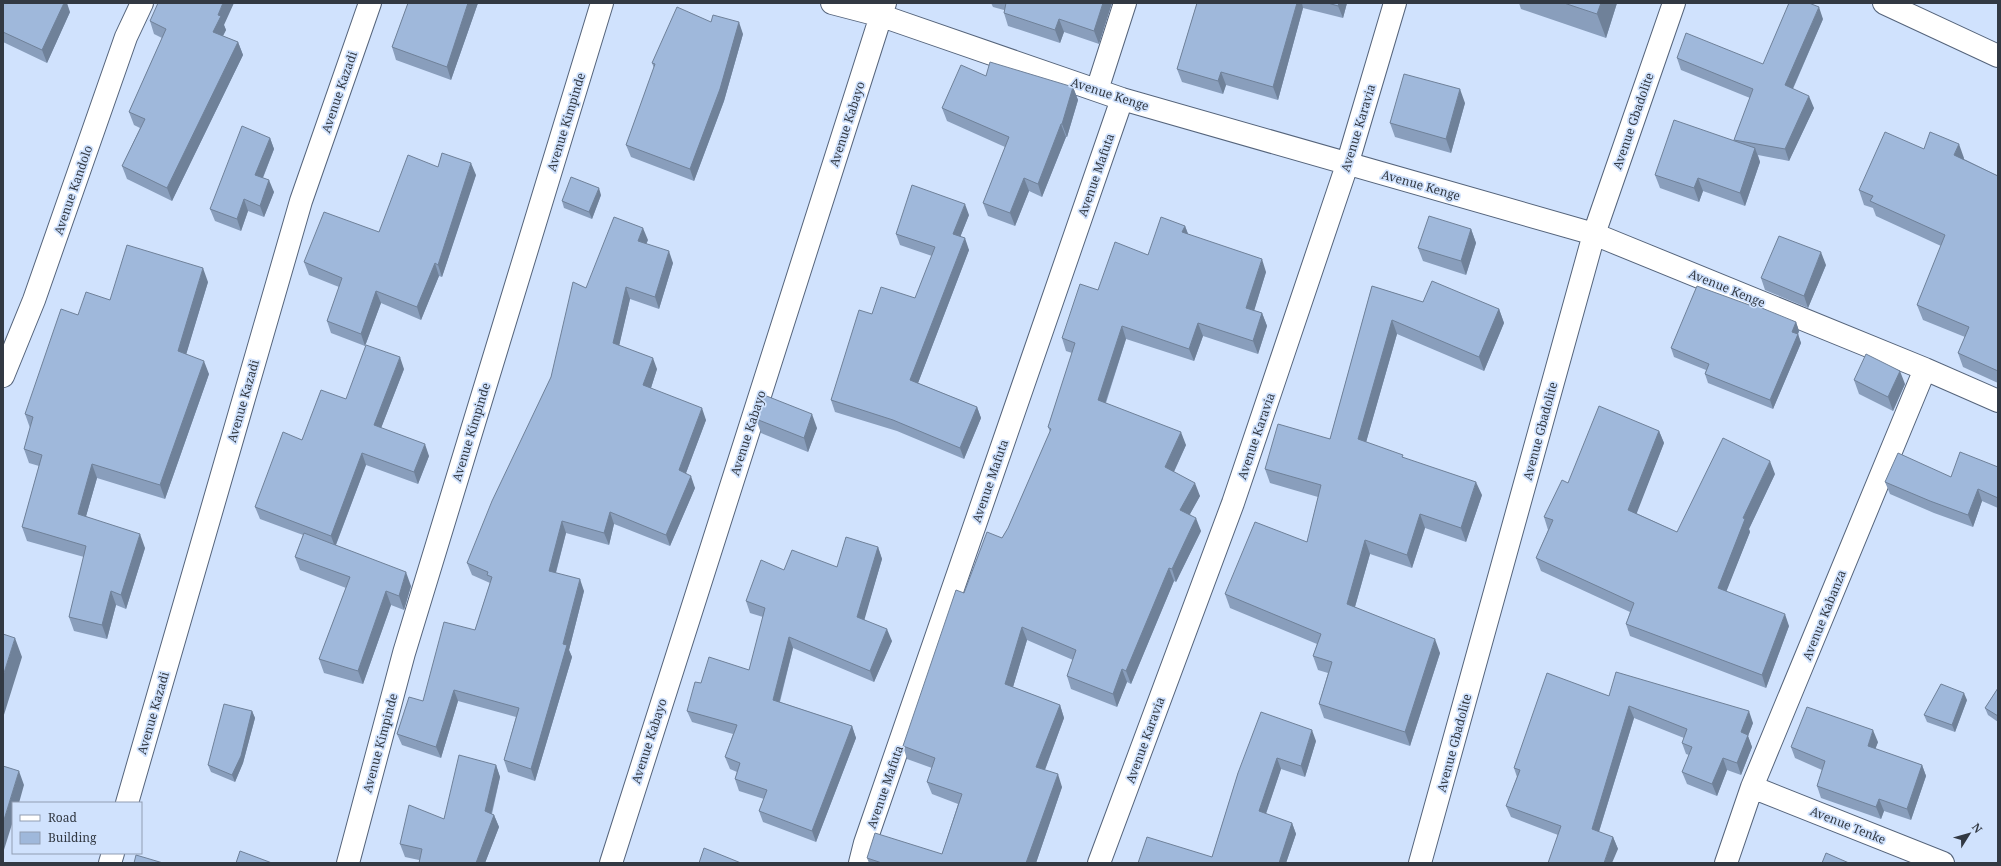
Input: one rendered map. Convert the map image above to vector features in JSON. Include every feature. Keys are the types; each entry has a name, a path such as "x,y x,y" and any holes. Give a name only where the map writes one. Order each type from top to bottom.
{"street":[{"name":"Avenue Kandolo","path":"3,376 34,300 126,37 142,3"},
{"name":"Avenue Kazadi","path":"127,802 301,201 370,3"},
{"name":"Avenue Kimpinde","path":"348,863 404,653 602,3"},
{"name":"Avenue Kenge","path":"832,3 883,10 1122,99 1347,165 1594,234 1926,368 1998,401"},
{"path":"1097,90 1125,3"},
{"name":"Avenue Karavia","path":"1099,863 1233,503 1347,165 1395,3"},
{"name":"Avenue Gbadolite","path":"1420,863 1594,234 1674,3"},
{"path":"1884,3 1998,56"},
{"name":"Avenue Kabayo","path":"611,863 883,10"},
{"name":"Avenue Mafuta","path":"860,863 994,468 1122,99"},
{"name":"Avenue Kabanza","path":"1726,863 1752,786 1926,368"},
{"name":"Avenue Tenke","path":"1752,786 1943,863"}],"building":[{"path":"3,3 64,3 42,50 3,32"},
{"path":"158,3 223,3 218,15 221,16 213,32 238,42 167,188 122,166 145,119 129,112 166,29 150,21"},
{"path":"408,3 468,3 447,67 392,47"},
{"path":"1006,3 1103,3 1094,31 1059,19 1055,30 1004,13"},
{"path":"1197,3 1297,3 1273,87 1221,72 1218,81 1177,69"},
{"path":"1328,3 1339,3 1338,6"},
{"path":"1564,3 1601,3 1597,14"},
{"path":"1789,3 1809,3 1819,7 1785,85 1809,96 1785,149 1734,140 1753,89 1677,58 1686,33 1763,64"},
{"path":"677,7 711,22 713,15 739,22 720,89 690,169 626,145 655,64 652,63"},
{"path":"990,62 1073,87 1062,124 1038,184 1024,178 1010,213 983,203 1009,137 942,108 961,65 986,76"},
{"path":"1404,74 1460,89 1446,139 1390,123"},
{"path":"1674,120 1755,148 1740,193 1698,178 1694,188 1655,175"},
{"path":"242,126 270,138 255,175 269,180 260,206 244,199 237,219 210,209"},
{"path":"1885,132 1924,149 1930,132 1959,144 1954,155 1998,176 1998,371 1958,353 1969,327 1917,305 1945,235 1870,201 1873,196 1859,190"},
{"path":"442,153 471,163 438,265 435,263 417,307 376,291 361,334 327,321 342,278 304,262 324,212 379,232 408,155 438,167"},
{"path":"571,177 599,188 589,212 562,201"},
{"path":"912,185 965,204 953,234 965,238 910,380 977,407 960,448 893,420 831,400 859,310 872,314 881,287 915,298 935,247 896,234"},
{"path":"1429,216 1471,229 1461,261 1418,248"},
{"path":"614,217 643,228 638,241 669,251 655,297 626,287 613,343 653,358 643,385 702,408 679,470 691,476 666,535 610,512 604,533 562,521 549,571 580,579 563,644 567,645 531,769 504,760 519,708 454,690 436,747 397,734 409,697 423,701 444,622 475,630 492,577 487,575 488,572 467,563 492,501 551,377 573,282 586,288"},
{"path":"1161,217 1185,226 1182,232 1262,259 1246,308 1262,313 1253,341 1198,323 1189,349 1122,326 1098,400 1181,432 1165,467 1195,483 1180,510 1196,518 1172,569 1169,568 1126,671 1122,669 1113,694 1067,676 1076,650 1022,627 1005,684 1060,705 1036,767 1058,774 1026,863 882,863 867,858 875,833 942,854 962,794 927,782 935,758 903,746 956,590 964,593 987,532 1002,538 1008,528 1051,429 1048,427 1075,343 1062,338 1080,284 1098,290 1115,242 1148,255"},
{"path":"1779,236 1821,252 1804,296 1761,278"},
{"path":"127,245 203,268 178,351 204,361 160,485 92,464 78,514 140,534 121,595 111,591 102,625 69,617 86,546 22,527 42,455 24,449 33,417 25,414 61,309 78,315 86,292 110,300"},
{"path":"1432,281 1499,309 1479,357 1392,320 1358,439 1403,455 1402,457 1476,482 1461,528 1420,514 1407,555 1365,540 1347,604 1435,639 1405,732 1319,704 1332,662 1313,656 1321,634 1225,594 1255,522 1307,542 1321,485 1265,469 1278,424 1330,439 1372,286 1423,302"},
{"path":"1697,286 1752,306 1752,304 1796,322 1792,332 1798,334 1770,400 1705,374 1709,364 1671,348"},
{"path":"366,345 400,357 374,425 425,444 414,472 362,453 331,536 255,507 283,432 302,440 321,390 346,399"},
{"path":"1866,354 1900,371 1888,397 1854,380"},
{"path":"764,395 812,414 804,438 756,419"},
{"path":"1599,406 1659,431 1628,510 1677,532 1723,438 1770,461 1743,518 1745,519 1718,588 1785,614 1762,675 1626,624 1634,603 1536,558 1553,520 1544,517 1562,480 1568,483"},
{"path":"1960,452 1998,467 1998,498 1978,489 1968,515 1885,482 1898,453 1951,477"},
{"path":"304,533 406,572 399,596 386,591 358,671 319,659 350,577 295,557"},
{"path":"846,537 878,547 857,617 887,629 870,671 789,637 773,700 852,726 812,831 759,811 767,790 735,779 740,763 725,757 737,725 687,711 695,682 701,683 709,657 749,670 765,608 746,601 761,560 784,570 792,550 837,567"},
{"path":"3,634 15,638 3,676"},
{"path":"1616,672 1749,711 1741,732 1748,735 1737,763 1723,758 1712,784 1682,772 1692,747 1682,743 1687,729 1629,706 1592,829 1613,837 1604,863 1548,863 1561,826 1506,806 1520,770 1514,768 1547,673 1609,696"},
{"path":"1941,684 1964,693 1952,725 1924,715"},
{"path":"1998,688 1998,716 1985,708"},
{"path":"224,704 252,711 241,756 232,775 208,765"},
{"path":"1807,707 1873,730 1868,746 1922,765 1907,809 1879,799 1876,807 1817,786 1825,761 1791,747"},
{"path":"1261,712 1312,730 1301,766 1277,758 1259,811 1292,823 1279,863 1138,863 1147,837 1212,857 1238,773"},
{"path":"459,755 496,765 485,811 494,815 476,863 419,863 422,849 400,844 409,805 444,819"},
{"path":"3,766 19,771 3,823"},
{"path":"704,848 741,863 699,863"},
{"path":"240,851 272,863 236,863"},
{"path":"1826,853 1849,863 1822,863"},
{"path":"136,855 163,863 134,863"}]}
